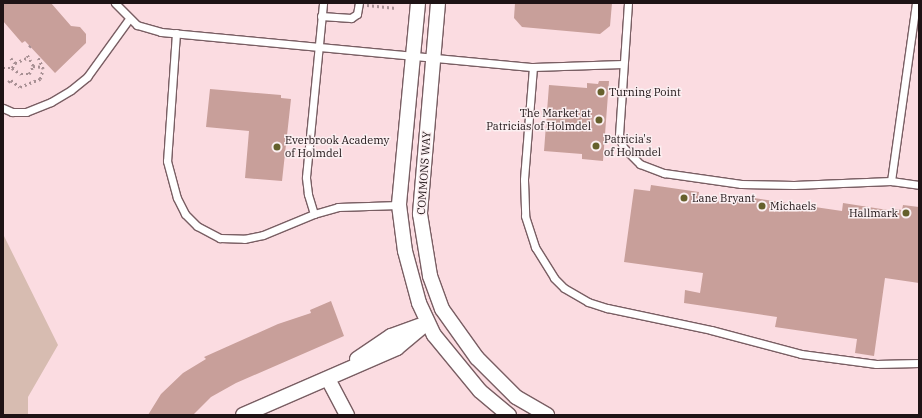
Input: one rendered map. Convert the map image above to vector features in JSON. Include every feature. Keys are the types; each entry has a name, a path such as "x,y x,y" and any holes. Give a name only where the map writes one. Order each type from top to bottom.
{"street":[{"name":"COMMONS WAY","path":"418,3 399,205 405,251 427,323 462,371 480,391 509,415"},
{"name":"COMMONS WAY","path":"438,3 420,214 430,276 444,312 494,378 516,397 547,415"},
{"path":"243,415 328,379 391,336 427,323 444,312"},
{"path":"328,379 347,415"}],"lane":[{"path":"115,3 129,19 145,28 176,33 532,67 623,64"},
{"path":"314,214 308,194 306,177 323,3"},
{"path":"628,3 619,135 623,147 630,155 652,170 741,184 794,185 891,181 919,185"},
{"path":"891,181 916,3"},
{"path":"322,16 351,18 357,14 362,4"},
{"path":"3,108 12,112 26,112 51,102 71,90 87,77 129,19"},
{"path":"176,33 166,154 170,179 185,214 204,231 220,238 236,239 263,235 314,214 350,205 399,205"},
{"path":"532,67 524,180 525,216 535,247 554,278 564,288 588,302 606,308 711,330 801,354 876,364 919,363"}],"path":[{"path":"362,4 396,8"},
{"path":"12,68 15,63 28,56 33,66"},
{"path":"12,58 15,63"},
{"path":"8,82 11,80 20,87 37,81 43,74 38,58"},
{"path":"33,66 42,67"},
{"path":"3,68 12,68 26,74 33,66"}],"shaded area":[{"path":"3,234 58,345 28,397 28,415 3,415"}],"building":[{"path":"3,3 51,3 71,26 80,27 86,34 86,43 55,73 25,41 22,43 3,21"},
{"path":"515,3 612,3 610,26 600,34 522,27 514,18"},
{"path":"599,81 609,81 603,161 582,159 582,154 544,151 549,85 587,88 587,83 598,84"},
{"path":"210,89 281,95 281,98 291,99 282,181 245,178 249,131 206,127"},
{"path":"651,185 699,192 698,198 733,204 734,195 842,211 843,203 894,211 895,209 902,210 903,205 919,207 919,283 885,278 874,356 855,353 857,339 775,327 777,317 684,303 685,290 700,293 703,273 624,262 634,189 650,191"},
{"path":"331,301 344,336 236,383 211,397 193,415 148,415 161,394 183,373 206,359 204,357 278,324 311,313 310,310"}],"place":[{"name":"Turning Point","path":"601,92"},
{"name":"The Market at Patricias of Holmdel","path":"599,120"},
{"name":"Patricia's of Holmdel","path":"596,146"},
{"name":"Everbrook Academy of Holmdel","path":"277,147"},
{"name":"Lane Bryant","path":"684,198"},
{"name":"Michaels","path":"762,206"},
{"name":"Hallmark","path":"906,213"}]}
